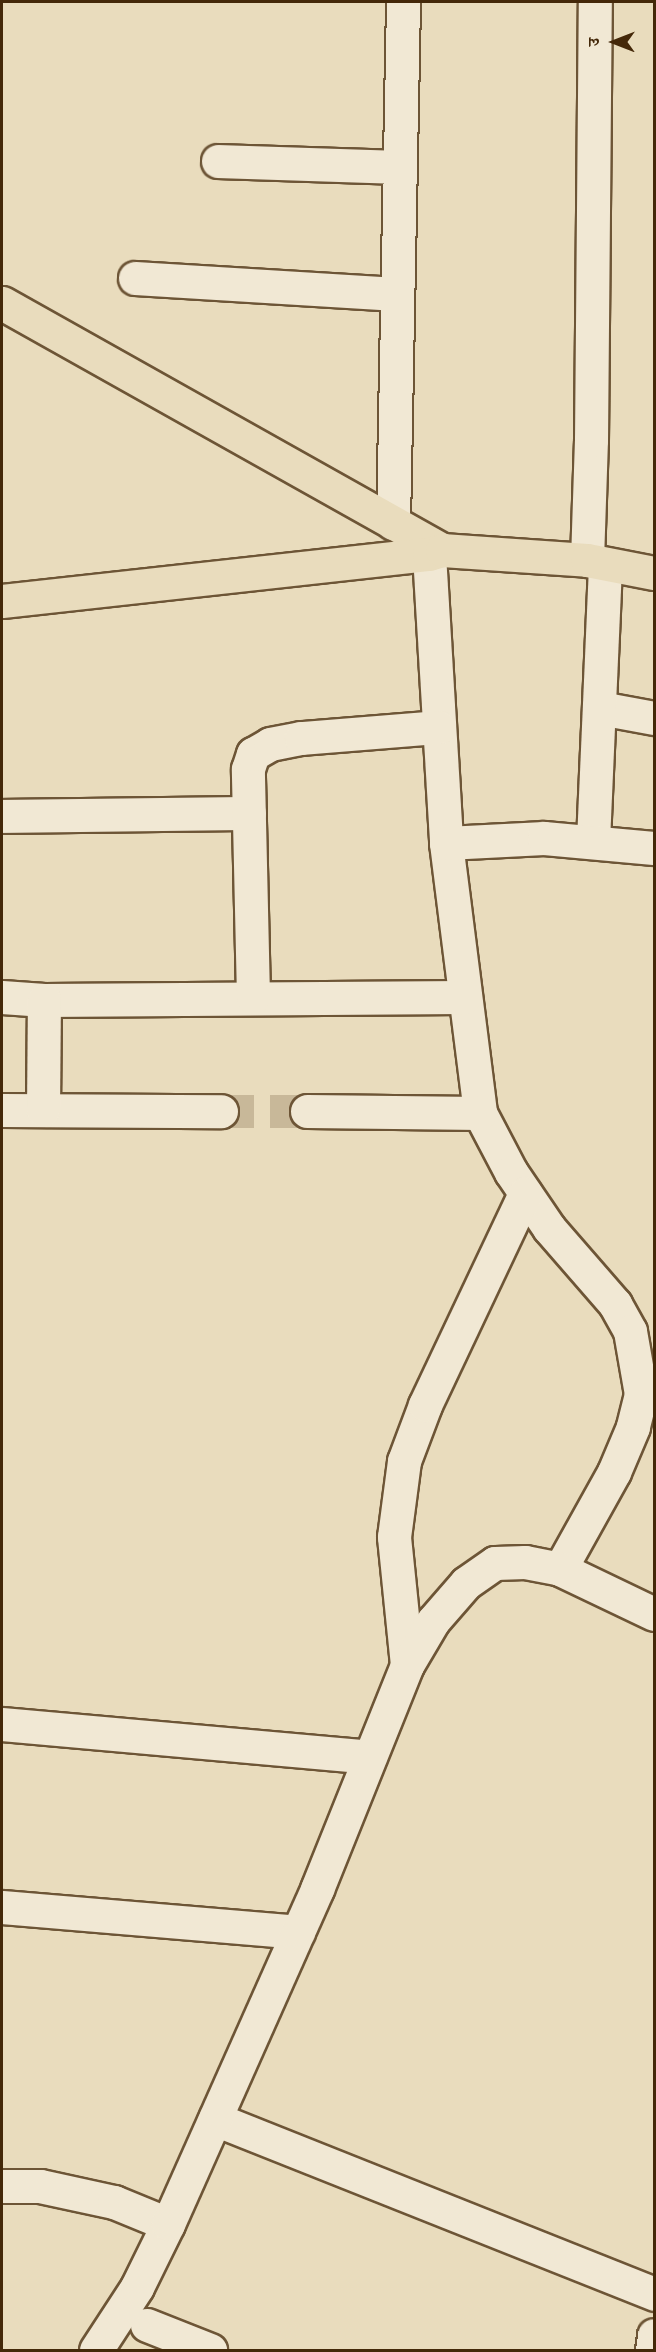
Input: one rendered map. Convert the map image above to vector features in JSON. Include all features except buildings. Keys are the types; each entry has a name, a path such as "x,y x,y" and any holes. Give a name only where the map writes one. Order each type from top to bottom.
{"main road":[{"path":"2,303 393,523 435,552"},
{"path":"2,600 435,552 596,562 654,573"}],"street":[{"path":"393,523 403,2"},
{"path":"593,841 600,708 591,440 595,2"},
{"path":"218,161 399,166"},
{"path":"135,278 397,294"},
{"path":"435,552 439,727 446,843 480,1113 511,1172 549,1228 615,1304 630,1331 641,1394 644,1427 614,1472 560,1569"},
{"path":"600,708 654,718"},
{"path":"253,997 248,769 253,754 270,744 301,738 439,727"},
{"path":"2,816 249,813"},
{"path":"446,843 544,838 654,848"},
{"path":"2,997 44,1000 464,997"},
{"path":"43,1110 44,1000"},
{"path":"2,1110 221,1111"},
{"path":"307,1112 480,1113"},
{"path":"407,1665 394,1537 404,1461 425,1405 525,1193"},
{"path":"96,2350 137,2287 168,2224 298,1932 407,1665 433,1621 465,1583 495,1563 525,1562 560,1569 654,1614"},
{"path":"2,1724 370,1757"},
{"path":"2,1906 298,1932"},
{"path":"215,2119 654,2294"},
{"path":"2,2186 40,2186 114,2202 168,2224"},
{"path":"137,2287 150,2338 210,2350"},
{"path":"652,2350 654,2335"}],"tunnel":[{"path":"221,1111 307,1111"}]}
